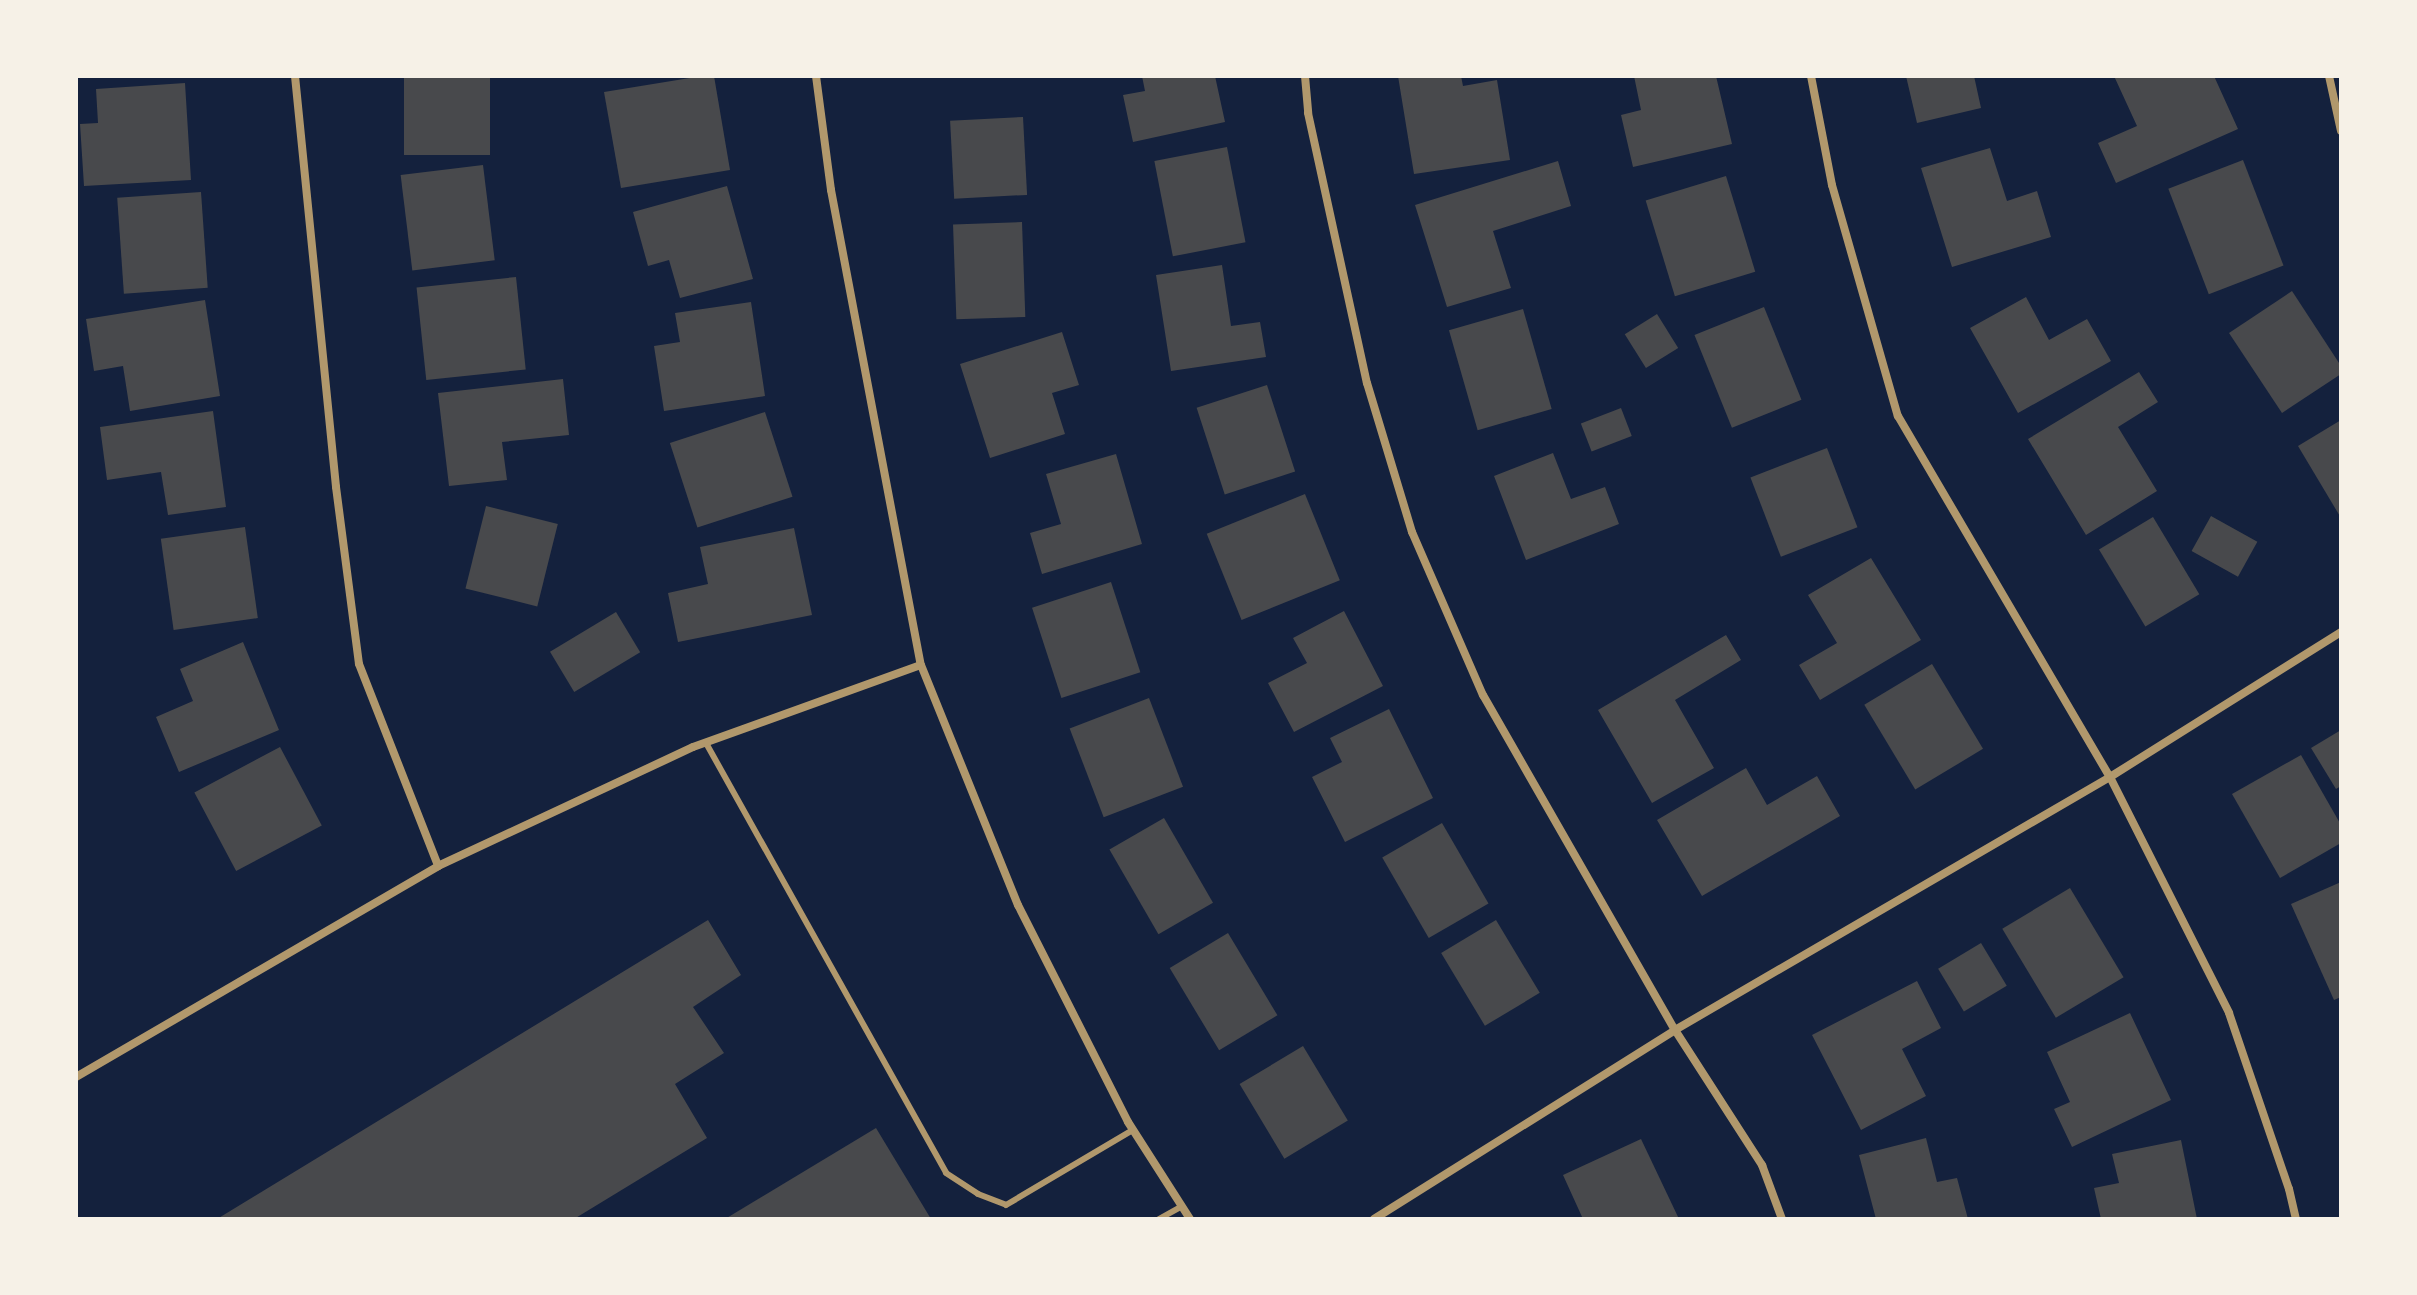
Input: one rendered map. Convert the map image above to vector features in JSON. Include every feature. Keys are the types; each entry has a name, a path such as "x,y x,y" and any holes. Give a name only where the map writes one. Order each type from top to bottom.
{"street":[{"path":"295,76 336,487 359,664 438,866"},
{"path":"816,76 831,190 921,665 1018,905 1133,1130 1190,1219"},
{"path":"1305,76 1308,113 1367,383 1412,532 1483,695 1675,1030 1762,1165 1782,1219"},
{"path":"1811,76 1832,185 1898,416 2110,777 2229,1013 2289,1189 2296,1219"},
{"path":"2329,76 2341,131"},
{"path":"1374,1219 1675,1030 2110,777 2341,632"},
{"path":"76,1077 438,866 706,743 921,665"}],"lane":[{"path":"706,743 946,1173 978,1194 1006,1205 1133,1130"},
{"path":"1159,1219 1182,1206"}],"building":[{"path":"404,76 490,76 490,155 404,155"},
{"path":"714,76 730,170 621,188 604,92"},
{"path":"1142,76 1215,76 1225,122 1133,142 1123,95 1145,91"},
{"path":"1398,76 1461,76 1463,86 1497,80 1510,160 1414,174"},
{"path":"1634,76 1716,76 1732,144 1633,167 1621,115 1641,110"},
{"path":"1906,76 1974,76 1981,108 1917,123"},
{"path":"2114,76 2214,76 2238,129 2116,183 2098,143 2137,126"},
{"path":"185,83 191,180 84,186 80,124 98,123 96,89"},
{"path":"1023,117 1027,195 954,199 950,121"},
{"path":"1227,147 1246,242 1173,256 1154,161"},
{"path":"1990,148 2007,201 2037,191 2051,237 1952,267 1921,168"},
{"path":"2243,160 2283,265 2209,294 2168,189"},
{"path":"1558,161 1571,206 1493,231 1511,288 1447,307 1415,205"},
{"path":"483,165 495,260 412,270 401,175"},
{"path":"1726,176 1755,272 1675,296 1646,201"},
{"path":"727,186 753,279 680,298 669,260 648,266 633,212"},
{"path":"201,192 208,288 124,294 117,198"},
{"path":"1022,222 1025,317 956,319 953,224"},
{"path":"1222,265 1231,326 1260,322 1266,357 1171,371 1156,275"},
{"path":"516,277 526,369 426,380 417,287"},
{"path":"2292,291 2341,366 2341,374 2282,413 2229,333"},
{"path":"2026,297 2049,340 2087,319 2111,361 2018,413 1970,328"},
{"path":"205,300 220,396 130,411 123,366 94,371 86,319"},
{"path":"751,302 765,396 664,411 654,346 680,342 675,313"},
{"path":"1764,307 1801,400 1732,428 1694,335"},
{"path":"1523,309 1552,409 1478,430 1449,330"},
{"path":"1657,314 1678,348 1646,368 1625,334"},
{"path":"1062,332 1079,385 1052,393 1065,434 990,458 960,364"},
{"path":"2139,372 2158,402 2118,427 2157,491 2086,535 2028,439"},
{"path":"563,379 569,435 502,442 507,480 449,486 438,393"},
{"path":"1267,385 1295,472 1225,494 1197,408"},
{"path":"1621,408 1632,436 1592,451 1581,423"},
{"path":"213,411 226,507 168,515 161,472 107,480 100,427"},
{"path":"765,412 793,497 697,528 670,443"},
{"path":"2341,420 2341,518 2298,446"},
{"path":"1827,448 1857,527 1781,557 1750,477"},
{"path":"1553,453 1571,499 1605,487 1619,524 1526,560 1494,476"},
{"path":"1116,454 1142,544 1042,574 1030,533 1061,524 1046,474"},
{"path":"1305,494 1340,580 1242,620 1207,534"},
{"path":"486,506 558,524 537,606 465,588"},
{"path":"2211,516 2257,542 2238,577 2192,551"},
{"path":"2153,517 2199,594 2145,627 2099,549"},
{"path":"245,527 258,618 174,630 161,539"},
{"path":"794,528 812,615 678,642 668,593 708,584 700,547"},
{"path":"1871,558 1921,640 1820,700 1799,665 1837,643 1808,595"},
{"path":"1111,582 1140,672 1061,698 1032,608"},
{"path":"1344,611 1383,686 1294,732 1268,683 1307,663 1293,638"},
{"path":"616,612 640,652 574,692 550,652"},
{"path":"1726,635 1741,660 1675,700 1714,768 1652,803 1598,710"},
{"path":"243,642 279,730 179,772 156,717 193,701 180,669"},
{"path":"1932,664 1983,749 1915,790 1864,705"},
{"path":"1149,698 1183,787 1104,817 1070,728"},
{"path":"1389,709 1433,798 1345,842 1312,777 1342,762 1330,738"},
{"path":"2341,730 2341,786 2336,789 2311,748"},
{"path":"280,747 322,826 236,871 194,793"},
{"path":"2301,755 2341,825 2341,843 2280,878 2232,794"},
{"path":"1746,768 1767,805 1817,776 1840,816 1702,896 1657,820"},
{"path":"1164,818 1213,903 1158,934 1109,850"},
{"path":"1442,823 1488,904 1429,938 1382,858"},
{"path":"2341,882 2341,997 2334,1000 2291,904"},
{"path":"2070,888 2124,977 2056,1018 2002,929"},
{"path":"708,920 741,975 693,1007 724,1053 675,1084 707,1138 574,1219 217,1219"},
{"path":"1496,920 1540,993 1485,1026 1441,953"},
{"path":"1228,933 1277,1015 1219,1050 1170,968"},
{"path":"1981,943 2007,986 1964,1012 1938,969"},
{"path":"1917,981 1941,1028 1902,1049 1926,1096 1861,1130 1812,1035"},
{"path":"2130,1013 2171,1100 2072,1147 2054,1109 2070,1102 2047,1052"},
{"path":"1303,1046 1348,1121 1284,1159 1240,1084"},
{"path":"876,1128 931,1219 725,1219"},
{"path":"1926,1138 1937,1182 1957,1178 1968,1219 1876,1219 1859,1155"},
{"path":"1641,1139 1679,1219 1583,1219 1563,1175"},
{"path":"2181,1140 2197,1219 2101,1219 2094,1188 2119,1183 2112,1154"}]}
